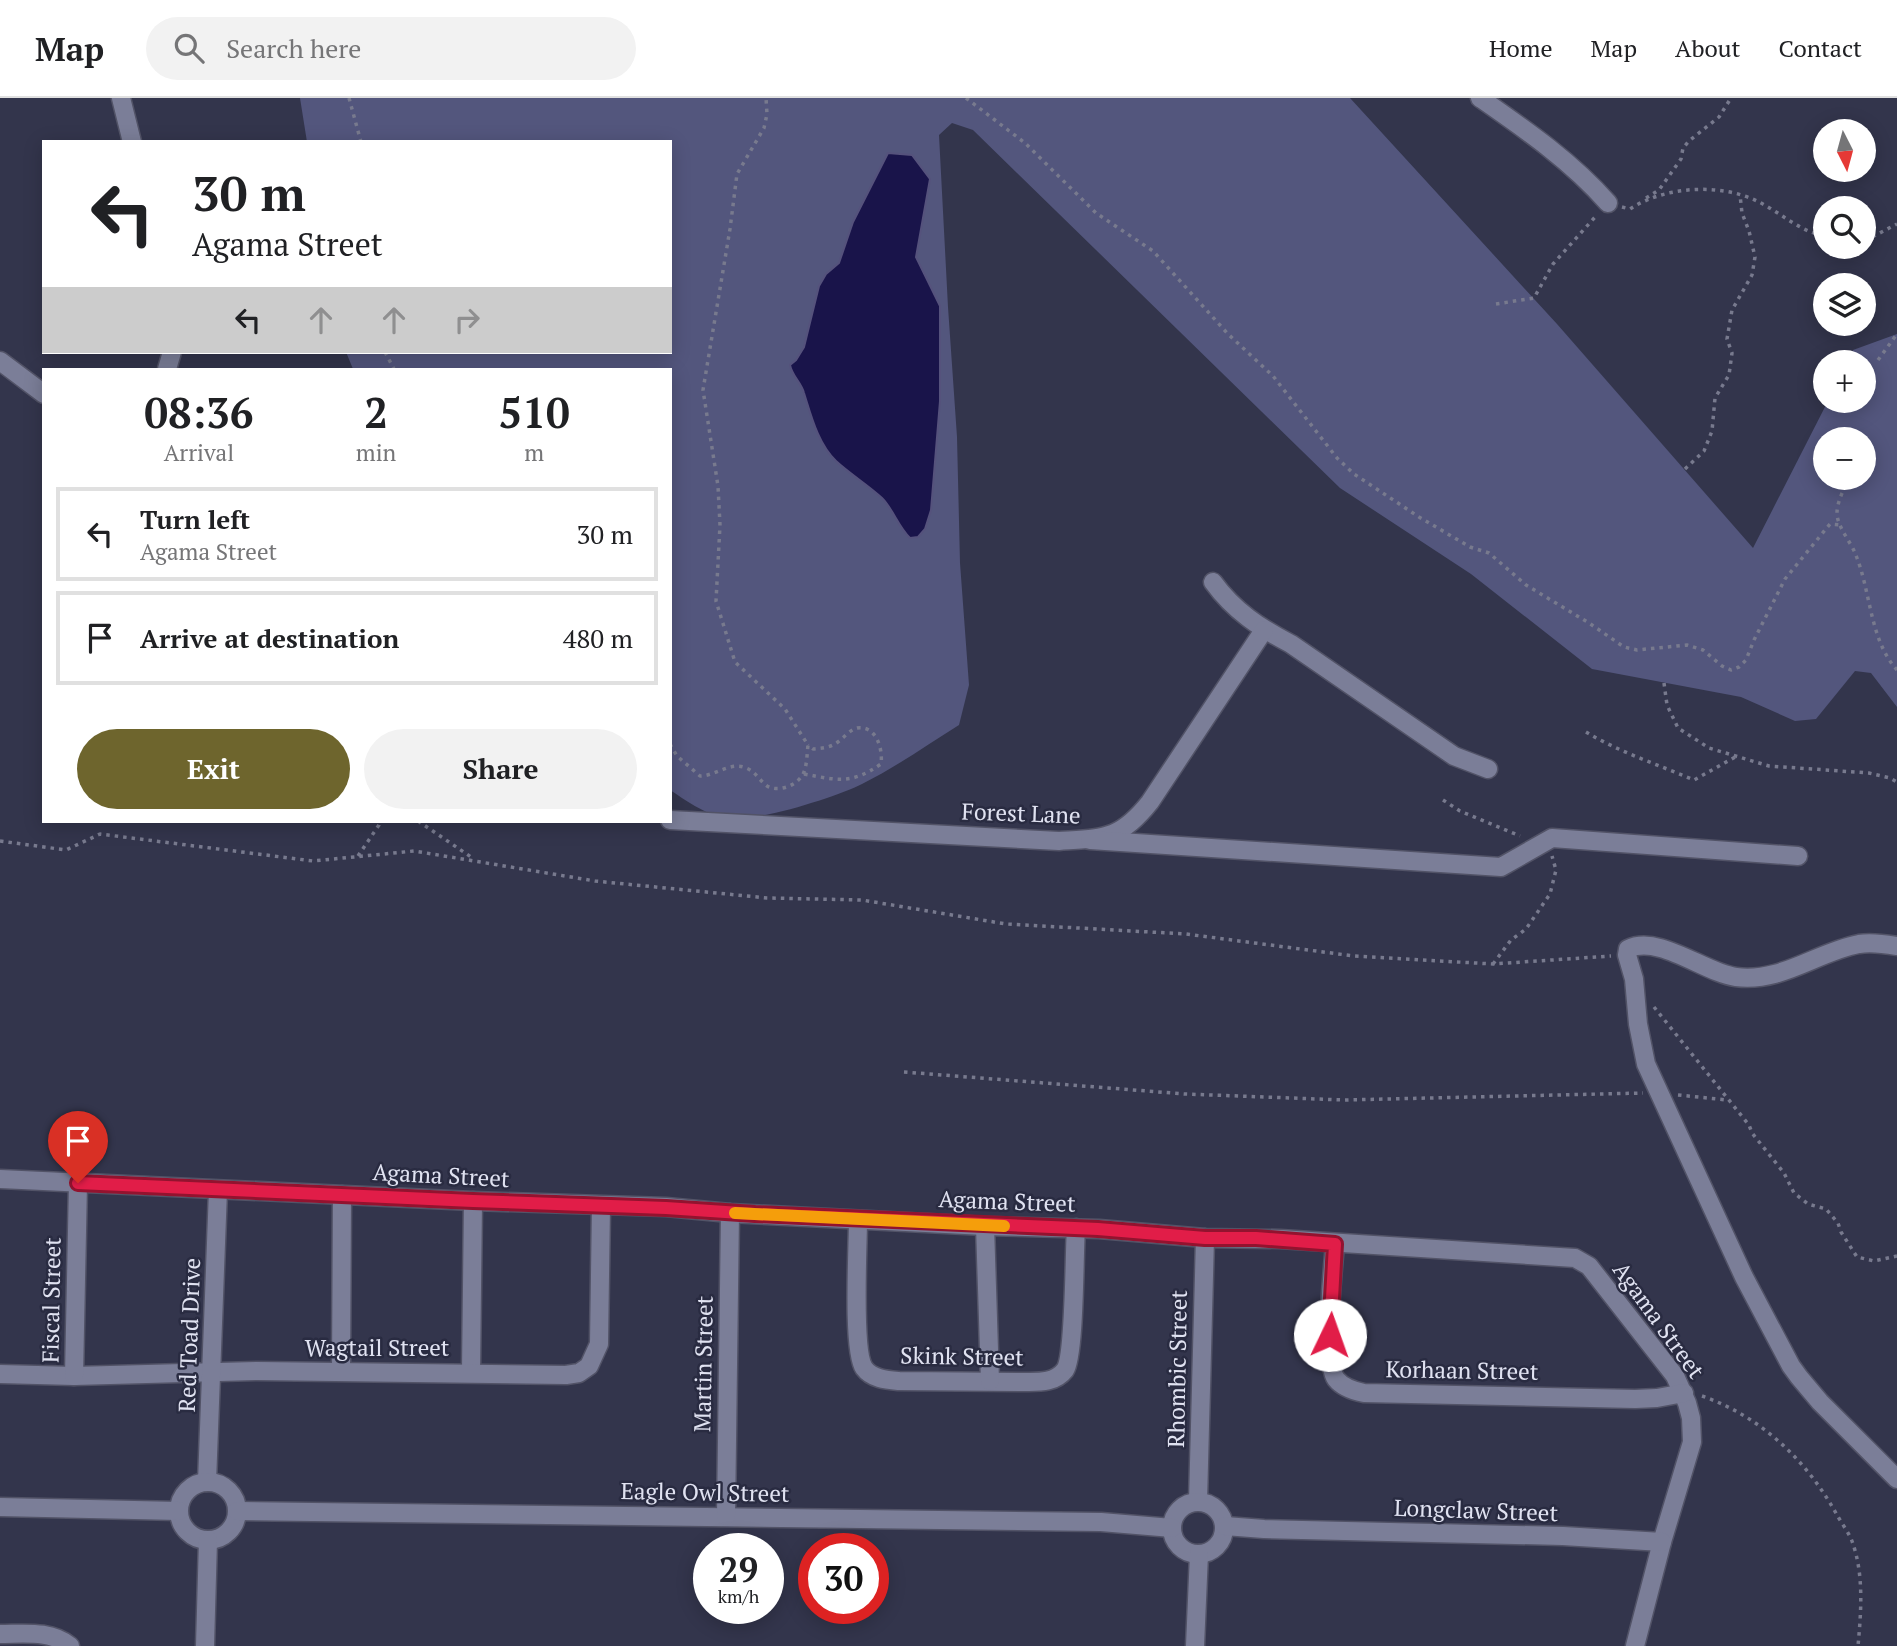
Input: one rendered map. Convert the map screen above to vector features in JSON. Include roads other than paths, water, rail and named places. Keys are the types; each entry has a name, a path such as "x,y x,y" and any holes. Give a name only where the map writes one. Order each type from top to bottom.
{"street":[{"path":"121,98 132,140"},
{"path":"1480,98 1544,143 1589,182 1608,203"},
{"path":"0,361 42,392"},
{"path":"1213,582 1236,610 1264,631 1291,644 1454,756 1489,769"},
{"name":"Forest Lane","path":"672,820 1059,841 1104,838 1119,832 1143,812 1264,631"},
{"path":"1090,840 1501,867 1552,838 1798,856"},
{"path":"1897,946 1861,943 1763,978 1733,977 1651,946 1633,946 1628,948 1627,955 1634,979 1646,1064 1744,1277 1791,1366 1820,1402 1897,1479"},
{"name":"Agama Street","path":"0,1179 666,1208 985,1226 1076,1228 1205,1238 1256,1238 1575,1258 1589,1266 1675,1376 1684,1393 1691,1418 1692,1442 1635,1646"},
{"name":"Fiscal Street","path":"74,1376 78,1183"},
{"name":"Red Toad Drive","path":"207,1482 218,1190"},
{"path":"341,1371 342,1195"},
{"path":"471,1372 473,1201"},
{"name":"Wagtail Street","path":"0,1374 74,1376 257,1371 471,1372 511,1375 579,1373 589,1366 600,1344 601,1206"},
{"name":"Martin Street","path":"726,1517 730,1213"},
{"name":"Skink Street","path":"858,1220 858,1339 861,1362 866,1370 879,1378 891,1380 1053,1380 1066,1368 1071,1346 1076,1228"},
{"path":"985,1226 990,1381"},
{"name":"Rhombic Street","path":"1198,1501 1205,1238"},
{"name":"Korhaan Street","path":"1335,1244 1330,1335 1333,1373 1341,1383 1355,1392 1635,1399 1684,1393"},
{"path":"207,1482 222,1486 233,1497 237,1511 235,1523 229,1532 208,1540 193,1536 183,1525 179,1511 181,1500 188,1491 207,1482"},
{"path":"1198,1501 1212,1505 1221,1514 1225,1526 1222,1541 1211,1551 1199,1554 1180,1547 1171,1528 1174,1516 1184,1505 1198,1501"},
{"path":"0,1507 179,1511"},
{"name":"Eagle Owl Street","path":"237,1511 1101,1522 1171,1528"},
{"name":"Longclaw Street","path":"1225,1526 1289,1530 1563,1536 1662,1542"},
{"path":"205,1646 208,1540"},
{"path":"1195,1646 1199,1554"},
{"path":"0,1634 48,1634 70,1646"}]}
